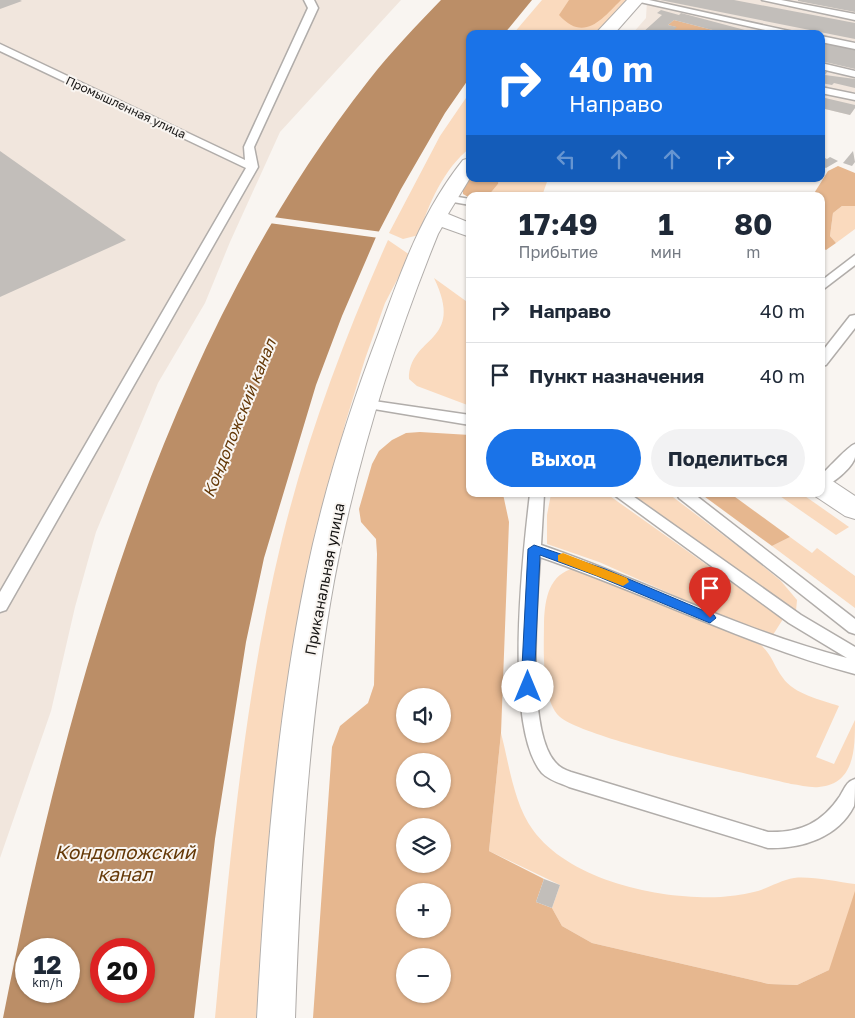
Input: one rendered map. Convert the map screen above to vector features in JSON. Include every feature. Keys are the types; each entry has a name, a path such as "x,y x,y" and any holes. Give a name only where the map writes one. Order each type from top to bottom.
{"street":[{"path":"610,30 636,0"},
{"name":"Приканальная улица","path":"276,1018 295,764 313,618 336,514 366,404 388,339 466,173"},
{"path":"451,205 466,226"},
{"path":"825,488 855,509"}],"lane":[{"path":"0,606 252,167 249,147 313,8 309,0"},
{"path":"636,0 770,30"},
{"path":"767,0 855,17"},
{"path":"825,40 855,46"},
{"name":"Промышленная улица","path":"0,47 252,167"},
{"path":"825,67 855,74"},
{"path":"825,91 855,97"},
{"path":"825,284 855,259"},
{"path":"825,357 855,319"},
{"path":"366,404 466,419"},
{"path":"825,481 855,449"},
{"path":"537,497 527,671 528,702 540,754 546,765 556,774 768,840 789,842 808,836 824,827 838,812 855,787"},
{"path":"624,497 795,619 855,655"},
{"path":"688,497 855,628"},
{"path":"534,549 601,572 785,648 855,667"}],"shaded area":[{"path":"0,0 401,0 280,132 230,242 205,303 158,383 96,532 75,607 51,711 0,858"},
{"path":"542,0 629,0 601,30 516,30"},
{"path":"569,0 621,0 600,20 585,28 568,23 559,15"},
{"path":"647,0 855,0 855,108 850,115 825,109 825,30 636,30 646,18"},
{"path":"674,20 713,30 673,30 676,27 668,25"},
{"path":"466,98 466,152 452,166 438,188 419,235 403,239 389,233 440,136"},
{"path":"838,166 855,173 855,206 842,206 833,213 830,236 836,243 826,250 825,192 815,192 821,182 825,182 825,176 828,171"},
{"path":"466,182 498,182 491,192 466,192 466,196 463,194"},
{"path":"498,182 547,182 543,192 491,192"},
{"path":"842,206 855,206 855,229 836,243 830,236 833,213"},
{"path":"388,240 410,255 385,303 365,359 345,424 302,604 276,765 256,1018 215,1018 226,898 248,717 269,598 282,539 303,463 328,387"},
{"path":"434,278 466,301 466,404 417,386 409,379 411,365 417,354 440,327 444,315 442,299"},
{"path":"406,433 466,435 466,497 504,497 509,522 501,733 489,851 544,879 536,902 552,908 562,926 592,943 769,984 797,985 829,970 855,891 855,1018 313,1018 332,747 340,726 368,703 374,685 376,539 361,522 359,509 372,464 379,451 392,440"},
{"path":"550,497 611,497 783,619 771,638 599,562 547,544 547,515"},
{"path":"635,497 673,497 781,581 797,600 796,611"},
{"path":"705,497 735,497 790,537 772,546"},
{"path":"781,497 806,497 849,527 836,535"},
{"path":"790,537 812,553 817,548 855,576 855,608 772,546"},
{"path":"575,568 761,645 788,684 808,696 839,706 816,757 834,764 855,720 853,753 846,772 840,779 831,784 819,787 791,784 628,744 570,723 557,714 548,694 544,670 546,604 547,596 554,581 566,571"},
{"path":"501,733 517,796 526,820 549,848 593,874 618,884 645,891 697,897 721,897 749,893 794,878 816,878 855,884 855,974 829,970 797,985 769,984 592,943 562,926 552,908 560,885 489,851"}],"water":[{"name":"Кондопожский канал","path":"441,0 532,0 507,30 466,30 466,83 445,113 376,237 342,316 316,385 264,558 246,642 215,839 194,1018 3,1018 15,962 15,1003 80,1003 80,938 20,938 58,772 93,649 133,526 180,407 234,291 297,182 369,80"}],"pier":[{"path":"273,217 382,232 379,238 269,223"}],"building":[{"path":"0,0 20,0 22,1 0,9"},
{"path":"660,0 734,0 855,23 855,39 825,33 825,30 810,30"},
{"path":"855,0 855,12 798,1"},
{"path":"661,10 679,15 681,13 745,30 713,30 674,20 668,25 677,27 674,30 645,30 662,15 657,13"},
{"path":"825,43 855,50 855,69 825,62"},
{"path":"825,75 855,79 855,88 834,83 832,85 825,84"},
{"path":"825,98 855,105 850,115 825,109"},
{"path":"0,151 126,240 0,297"},
{"path":"853,151 855,162 852,166 843,163"},
{"path":"830,157 838,161 826,168 825,158"},
{"path":"544,879 560,885 552,908 536,902"}],"slow traffic":[{"path":"563,558 623,582"}],"route":[{"path":"528,687 527,671 534,549 601,572 710,618"}]}
